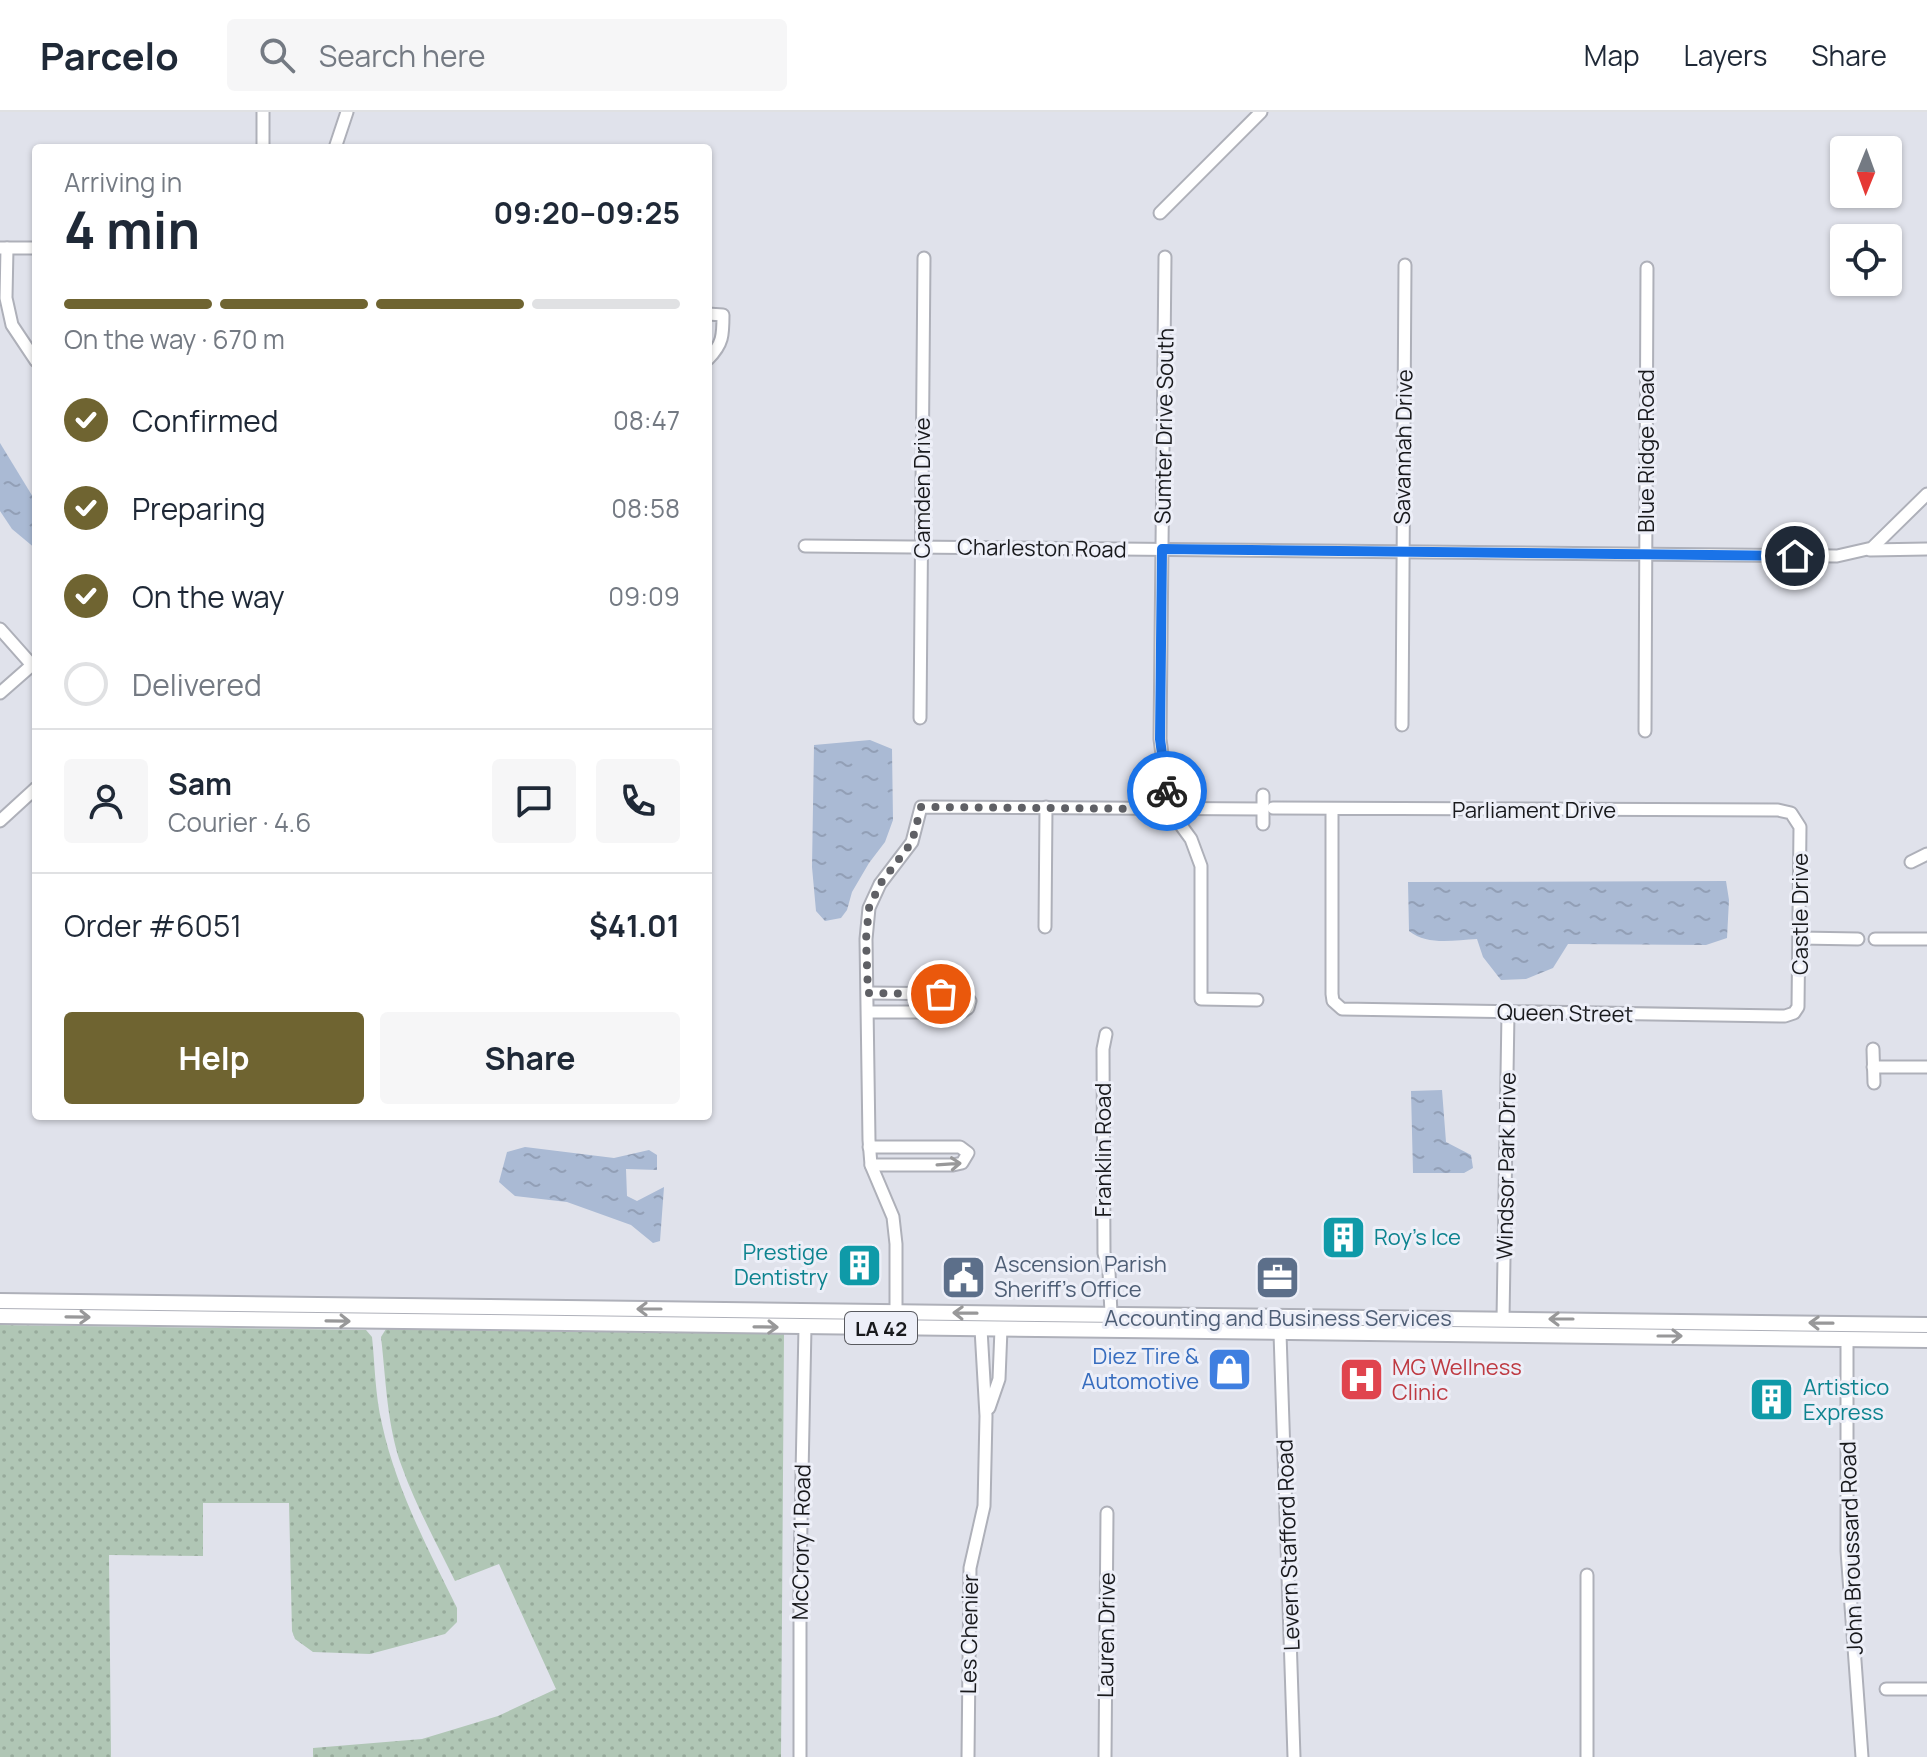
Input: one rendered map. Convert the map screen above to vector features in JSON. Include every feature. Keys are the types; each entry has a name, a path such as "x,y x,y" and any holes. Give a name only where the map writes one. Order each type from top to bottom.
{"main road":[{"name":"LA 42","path":"0,1301 1927,1325"},
{"path":"669,1326 698,1319 736,1320 749,1310"},
{"path":"805,1327 813,1318 871,1318 896,1311"},
{"path":"981,1329 996,1321 1046,1324 1119,1321 1145,1314"},
{"name":"LA 42","path":"0,1316 981,1329 1046,1324 1280,1333 1927,1340"},
{"path":"1280,1333 1286,1326 1321,1325 1337,1318"},
{"path":"1413,1333 1433,1328 1456,1328 1473,1319"},
{"path":"1847,1340 1851,1332 1896,1331 1911,1325"}],"street":[{"path":"263,112 263,144"},
{"path":"336,144 347,112"},
{"path":"1160,213 1261,112"},
{"path":"32,248 4,248 6,326 32,356"},
{"name":"Sumter Drive South","path":"1165,257 1160,739 1169,809"},
{"name":"Camden Drive","path":"920,718 924,258"},
{"name":"Savannah Drive","path":"1402,725 1405,265"},
{"name":"Blue Ridge Road","path":"1645,731 1647,268"},
{"path":"712,314 723,315 723,339 712,355"},
{"path":"1870,550 1927,494"},
{"name":"Charleston Road","path":"805,546 1837,556 1870,550 1927,549"},
{"path":"0,629 32,662"},
{"path":"0,693 32,666"},
{"path":"0,821 32,792"},
{"path":"1263,795 1268,809 1263,824"},
{"name":"Parliament Drive","path":"868,993 866,939 869,908 880,884 912,842 921,807 1778,810 1794,815"},
{"path":"1045,927 1046,807"},
{"path":"1169,809 1191,839 1201,866 1201,999 1257,1000"},
{"name":"Queen Street","path":"1332,809 1332,994 1337,1007 1349,1010 1508,1013 1785,1016 1794,1013"},
{"name":"Castle Drive","path":"1794,815 1800,827 1800,999 1794,1013"},
{"path":"1911,862 1926,859"},
{"path":"1800,938 1858,939"},
{"path":"1875,939 1927,939"},
{"path":"868,1012 962,1012 968,1008 970,1001 965,994 868,993 868,1012 869,1147 871,1165 893,1217 896,1311"},
{"name":"Windsor Park Drive","path":"1503,1319 1508,1013"},
{"name":"Franklin Road","path":"1106,1034 1103,1049 1102,1198 1111,1313"},
{"path":"1873,1049 1874,1083"},
{"path":"1873,1067 1927,1067"},
{"path":"869,1147 960,1147 968,1153 962,1163 953,1165 871,1165"},
{"name":"McCrory 1 Road","path":"800,1757 805,1327"},
{"name":"Les Chenier","path":"968,1757 970,1568 984,1506 986,1416 981,1329"},
{"name":"Les Chenier","path":"986,1416 999,1379 1001,1329"},
{"name":"Levern Stafford Road","path":"1280,1333 1294,1757"},
{"name":"John Broussard Road","path":"1847,1340 1847,1551 1862,1757"},
{"name":"Lauren Drive","path":"1105,1757 1107,1513"},
{"path":"1587,1575 1587,1757"},
{"path":"1886,1689 1927,1689"}],"green space":[{"path":"0,1325 366,1330 372,1337 378,1402 388,1448 414,1518 457,1608 457,1622 445,1634 370,1654 313,1652 295,1639 292,1631 289,1503 203,1503 203,1556 109,1555 111,1757 0,1757"},
{"path":"386,1329 784,1334 781,1757 313,1757 313,1748 422,1739 498,1716 556,1689 499,1564 455,1581 420,1510 393,1436 381,1337"}],"water":[{"path":"0,443 32,495 32,546 12,529 0,511"},
{"path":"870,740 892,749 893,820 885,842 852,892 847,910 841,918 825,921 816,911 812,867 814,745"},
{"path":"1726,881 1729,900 1727,938 1706,945 1568,944 1553,968 1526,979 1501,980 1483,957 1477,939 1424,939 1409,931 1408,882"},
{"path":"1442,1090 1446,1142 1471,1155 1473,1168 1464,1173 1413,1173 1411,1091"},
{"path":"525,1147 614,1158 649,1150 657,1155 657,1170 626,1169 627,1196 637,1201 664,1187 660,1241 653,1243 631,1225 567,1202 515,1196 499,1182 507,1152"}],"way so far":[{"path":"941,994 868,993 866,939 869,908 880,884 912,842 921,807 1169,809 1167,791"}],"place":[{"name":"Roy's Ice","path":"1343,1237"},
{"name":"Prestige Dentistry","path":"859,1265"},
{"name":"Ascension Parish Sheriff's Office","path":"963,1277"},
{"name":"Accounting and Business Services","path":"1278,1277"},
{"name":"Diez Tire & Automotive","path":"1230,1369"},
{"name":"MG Wellness Clinic","path":"1361,1380"},
{"name":"Artistico Express","path":"1772,1400"}],"route":[{"path":"1167,791 1160,739 1162,549 1795,556"}]}
